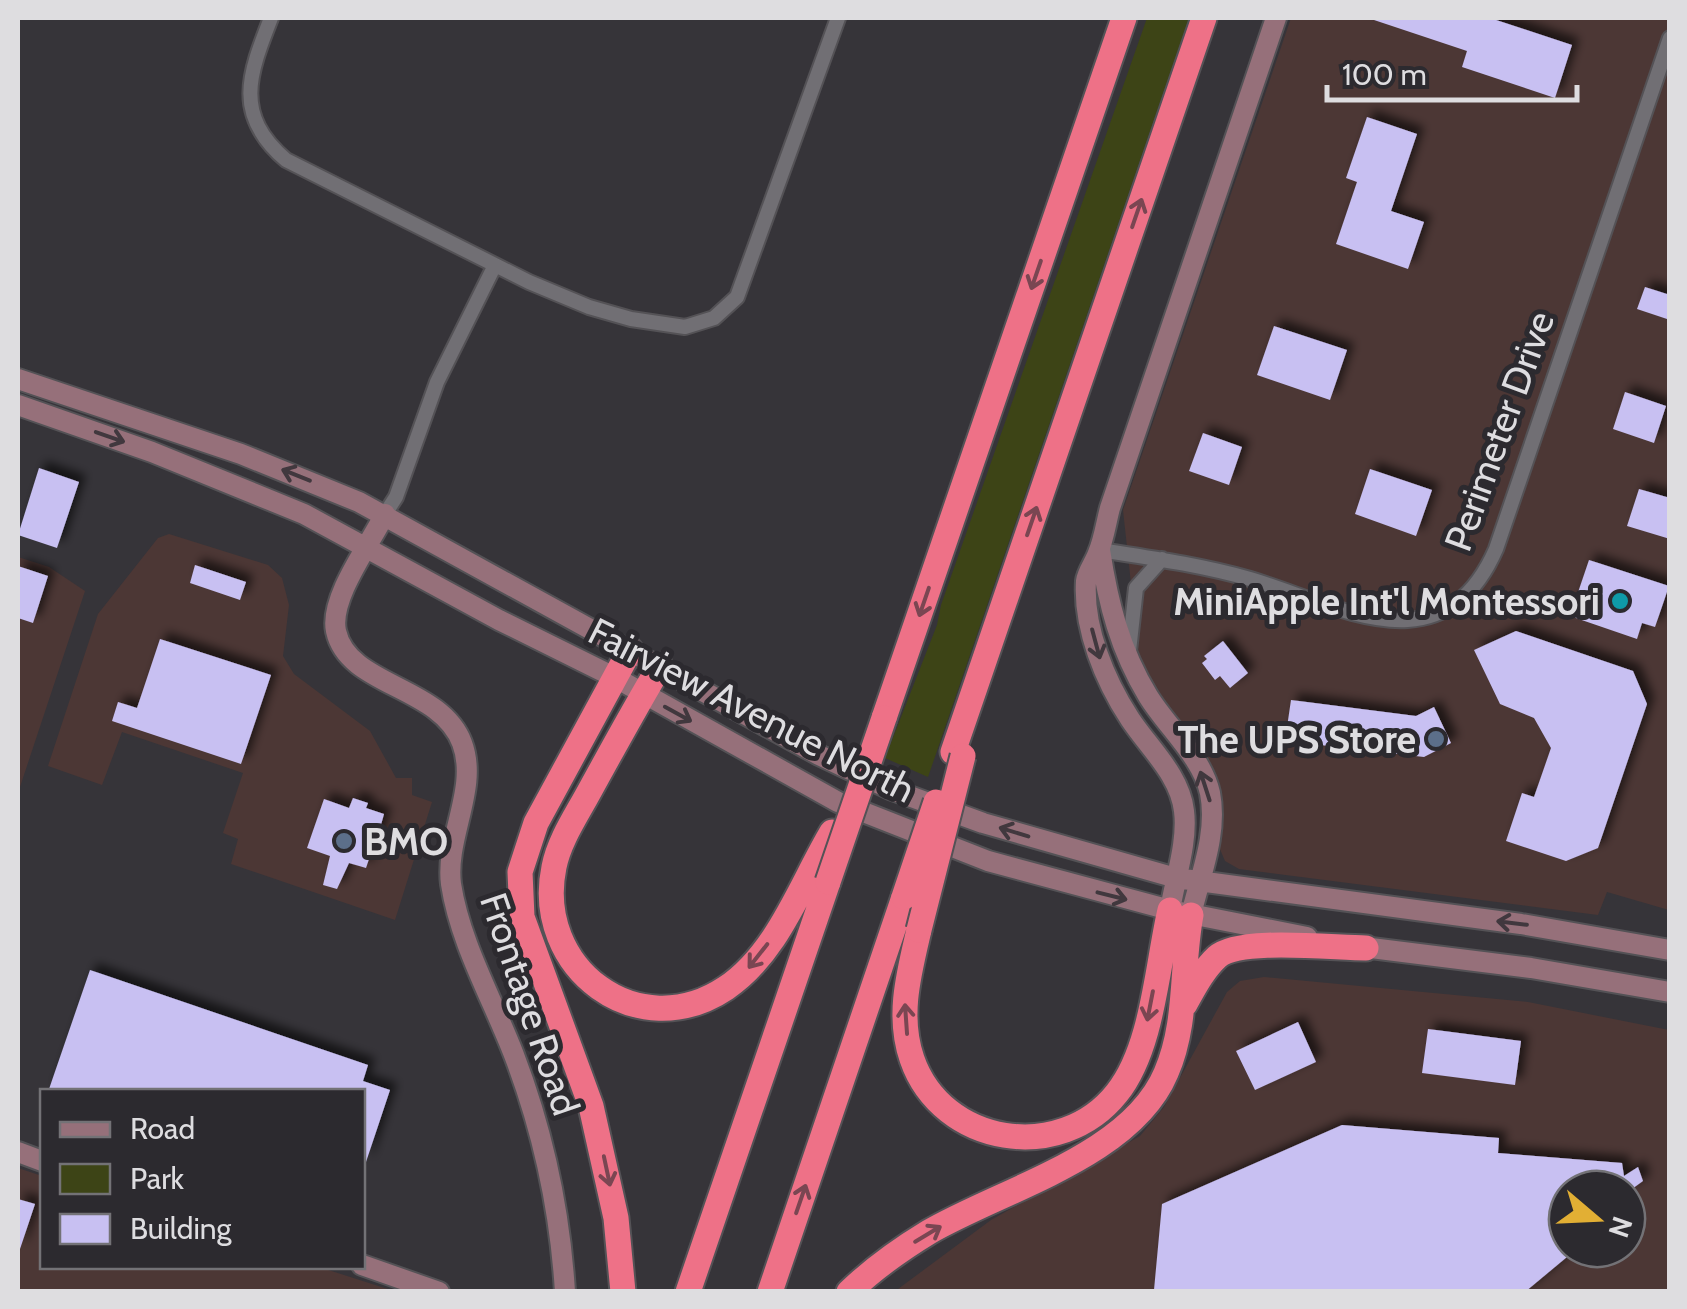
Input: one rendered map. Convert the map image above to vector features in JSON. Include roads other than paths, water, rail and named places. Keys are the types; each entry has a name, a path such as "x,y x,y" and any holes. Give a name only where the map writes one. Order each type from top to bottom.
{"highway":[{"path":"688,1292 832,832 854,808 1124,18"},
{"path":"1180,912 1129,1075 1109,1102 1083,1122 1038,1137 986,1133 946,1108 922,1080 912,1058 904,1005 958,754 1000,613 1204,18"},
{"path":"623,1292 616,1218 599,1137 574,1058 528,938 519,894 525,849 536,824 630,650"},
{"path":"660,666 568,831 554,867 554,926 559,940 583,973 614,998 638,1006 662,1010 705,999 734,982 757,960 818,878"},
{"path":"770,1292 904,897 958,754"},
{"path":"850,1292 930,1232 1097,1148 1138,1115 1166,1072 1182,1008 1185,947 1180,912"},
{"path":"1182,1008 1199,978 1218,956 1238,946 1366,948"}],"street":[{"path":"271,18 255,60 250,97 260,132 272,148 296,166 548,291 631,319 685,327 701,324 727,310 744,283 838,18"},
{"path":"1180,912 1176,878 1185,814 1177,784 1108,680 1094,642 1086,578 1100,550 1110,508 1276,18"},
{"name":"Perimeter Drive","path":"1100,550 1162,559 1251,580 1382,621 1404,621 1444,610 1476,584 1496,549 1670,38"},
{"path":"385,514 396,497 437,382 495,265"},
{"name":"Fairview Avenue North","path":"18,379 278,468 385,514 788,739 890,789 983,823 1176,878 1521,924 1670,950"},
{"name":"Fairview Avenue North","path":"18,405 226,480 304,514 616,678 838,802 988,860 1180,912 1366,948 1532,968 1670,992"},
{"name":"Frontage Road","path":"385,514 336,605 336,634 350,658 442,713 462,742 466,779 451,852 454,900 536,1122 556,1209 564,1292"},
{"path":"1100,550 1116,630 1129,662 1197,764 1210,791 1212,821 1199,881 1180,912"},
{"path":"1129,662 1136,588 1162,559"},
{"path":"365,1266 439,1292"}],"place":[{"name":"MiniApple Int'l Montessori","path":"1620,601"},
{"name":"The UPS Store","path":"1436,739"},
{"name":"BMO","path":"344,841"}]}
